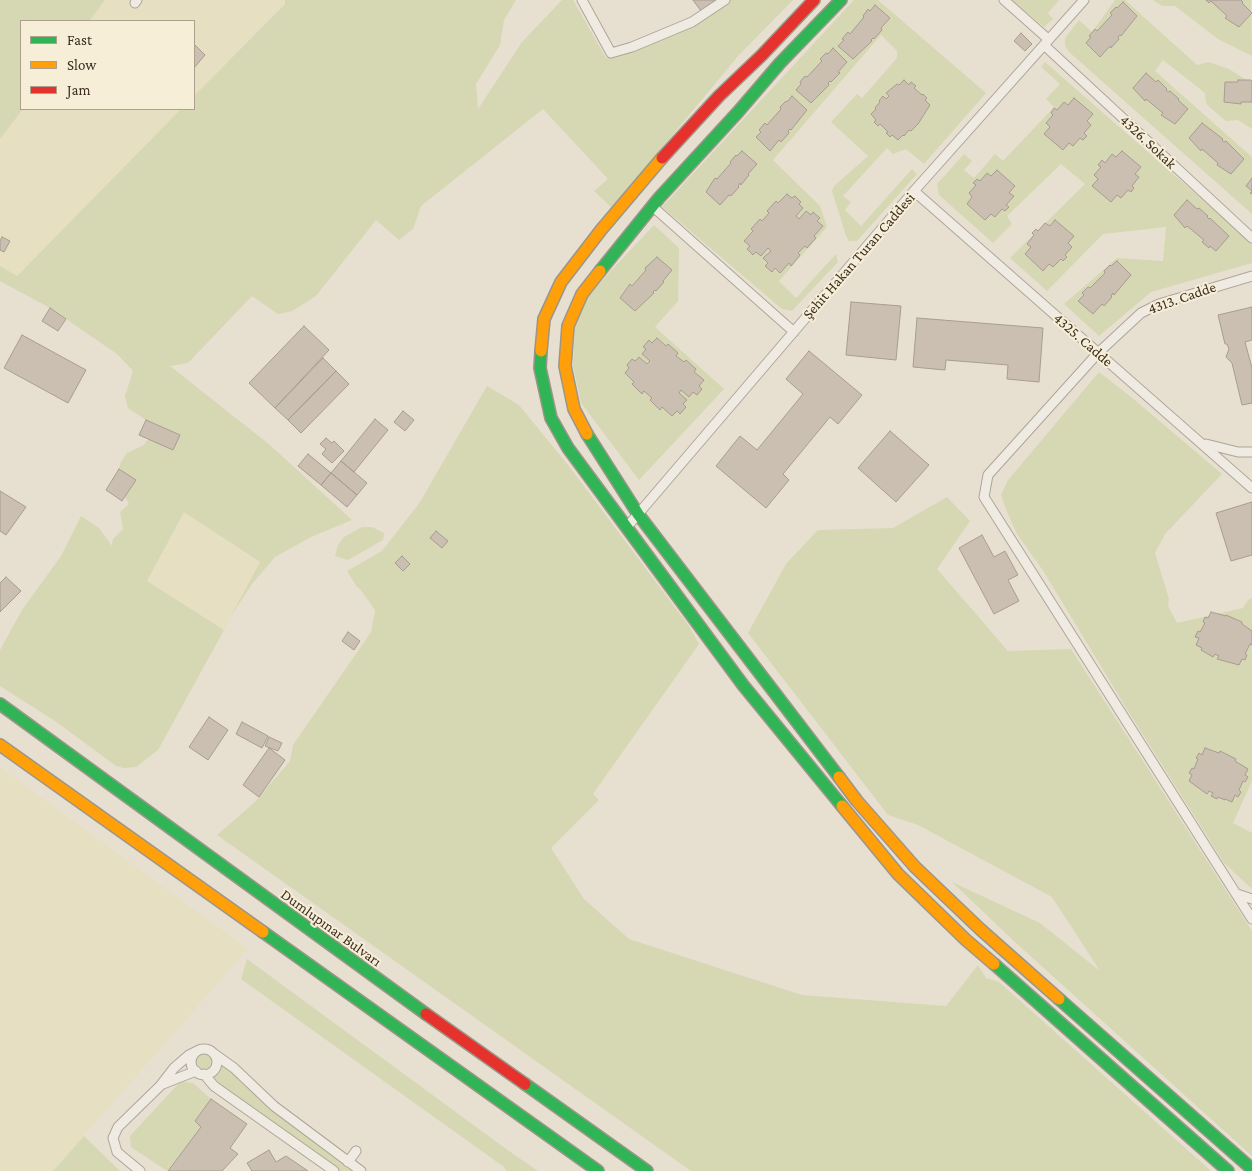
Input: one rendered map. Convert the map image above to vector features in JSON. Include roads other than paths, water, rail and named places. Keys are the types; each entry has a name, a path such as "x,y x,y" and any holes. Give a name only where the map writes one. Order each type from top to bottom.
{"main road":[{"path":"813,0 762,55 719,96 635,188 561,282 544,319 540,368 551,418 568,448 742,685 898,874 966,940 1228,1171"},
{"path":"841,0 780,62 738,112 652,206 582,294 568,326 565,366 574,409 638,514 857,801 915,866 980,929 1252,1169"},
{"name":"Dumlupınar Bulvarı","path":"0,704 328,944 647,1171"},
{"path":"0,745 598,1171"}],"street":[{"path":"582,0 611,53 692,22 725,0"},
{"name":"4326. Sokak","path":"1004,0 1252,238"},
{"name":"Şehit Hakan Turan Caddesi","path":"627,528 914,191 1084,0"},
{"name":"4325. Cadde","path":"914,191 1252,488"},
{"path":"652,206 794,332"},
{"name":"4313. Cadde","path":"1252,276 1159,304 1141,312 1098,353 988,475 984,497 1252,919"},
{"path":"1204,444 1238,452 1252,452"},
{"path":"1237,894 1252,899"},
{"path":"140,1171 117,1152 113,1138 118,1128 160,1086 174,1068 189,1055 198,1050 206,1049 234,1068 274,1106 361,1171"},
{"path":"198,1050 192,1060 193,1068 214,1086 334,1171"},
{"path":"160,1086 200,1073 212,1072 215,1069 217,1060 214,1053"},
{"path":"348,1162 356,1151"}]}
